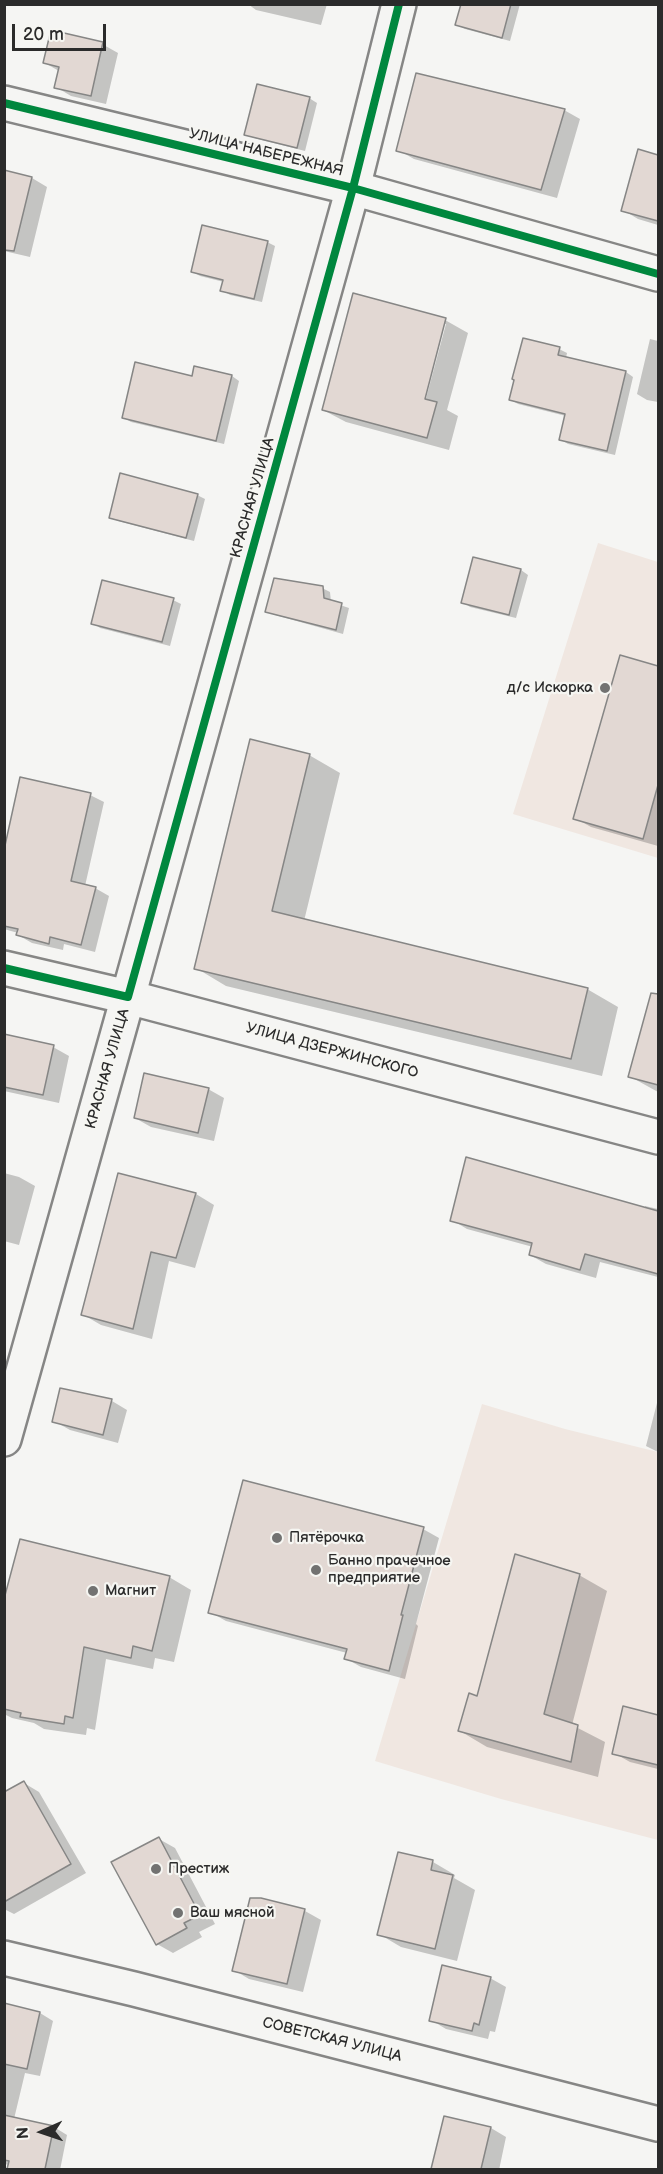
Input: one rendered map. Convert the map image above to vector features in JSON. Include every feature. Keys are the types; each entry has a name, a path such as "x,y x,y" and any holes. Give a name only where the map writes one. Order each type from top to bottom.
{"street":[{"name":"КРАСНАЯ УЛИЦА","path":"4,1439 353,188 399,4"},
{"name":"УЛИЦА НАБЕРЕЖНАЯ","path":"4,103 353,188 658,274"},
{"name":"УЛИЦА ДЗЕРЖИНСКОГО","path":"4,968 128,997 658,1137"},
{"name":"СОВЕТСКАЯ УЛИЦА","path":"4,1958 134,1989 658,2124"}],"shaded area":[{"name":"д/с Искорка","path":"598,543 658,562 658,858 513,814"},
{"path":"482,1404 565,1429 658,1452 658,1840 501,1799 375,1761"}],"building":[{"path":"461,4 511,4 502,38 455,25"},
{"path":"51,30 103,42 91,96 54,88 59,67 43,63"},
{"path":"416,73 565,109 541,190 396,151"},
{"path":"257,84 310,97 297,148 244,135"},
{"path":"638,149 658,155 658,221 621,211"},
{"path":"4,170 32,177 14,251 4,250"},
{"path":"202,225 268,241 254,299 220,291 223,280 191,272"},
{"path":"353,293 446,318 425,399 437,402 427,438 322,410"},
{"path":"523,338 560,347 558,355 626,371 607,451 559,440 565,414 509,400"},
{"path":"135,362 192,376 194,366 232,375 216,441 122,418"},
{"path":"120,473 198,494 186,538 109,518"},
{"path":"473,557 521,569 509,615 461,603"},
{"path":"274,578 323,586 324,598 342,603 336,630 265,612"},
{"path":"102,580 174,598 162,642 91,624"},
{"path":"620,655 658,666 658,785 643,839 573,819"},
{"path":"250,739 310,754 272,911 588,988 571,1059 194,969"},
{"path":"20,777 91,793 71,881 96,887 81,945 50,937 49,944 16,935 18,929 4,926 4,850"},
{"path":"651,993 658,994 658,1085 628,1077"},
{"path":"4,1034 54,1045 43,1095 4,1087"},
{"path":"144,1073 209,1088 198,1133 134,1118"},
{"path":"466,1157 658,1211 658,1274 585,1254 580,1270 529,1255 532,1243 450,1221"},
{"path":"118,1173 196,1193 176,1258 151,1252 133,1329 81,1315"},
{"path":"60,1388 112,1399 103,1435 52,1422"},
{"name":"Банно прачечное предприятие","path":"243,1480 424,1527 389,1671 344,1659 347,1649 208,1613"},
{"path":"20,1539 170,1576 152,1651 133,1646 131,1658 84,1647 73,1718 65,1716 64,1724 20,1717 21,1713 4,1709 4,1599"},
{"path":"515,1554 580,1574 544,1714 578,1725 571,1762 458,1731 469,1693 477,1696"},
{"path":"623,1706 658,1715 658,1765 612,1754"},
{"path":"24,1781 71,1864 4,1902 4,1792"},
{"path":"159,1837 200,1915 184,1923 187,1928 156,1945 111,1862"},
{"path":"398,1852 433,1860 431,1870 453,1875 435,1949 377,1935"},
{"path":"250,1898 261,1898 305,1909 287,1984 232,1971"},
{"path":"442,1965 491,1977 479,2025 474,2023 472,2031 429,2021"},
{"path":"4,2003 40,2012 27,2069 4,2064"},
{"path":"4,2115 54,2126 45,2169 7,2169 9,2161 4,2160"},
{"path":"444,2116 491,2127 481,2169 431,2169"}],"cycle path":[{"path":"4,968 128,997 353,188 399,4"},
{"path":"4,103 353,188 658,274"}],"place":[{"name":"д/с Искорка","path":"605,688"},
{"name":"Пятёрочка","path":"277,1538"},
{"name":"Банно прачечное предприятие","path":"316,1570"},
{"name":"Магнит","path":"93,1591"},
{"name":"Престиж","path":"156,1869"},
{"name":"Ваш мясной","path":"178,1913"}]}
